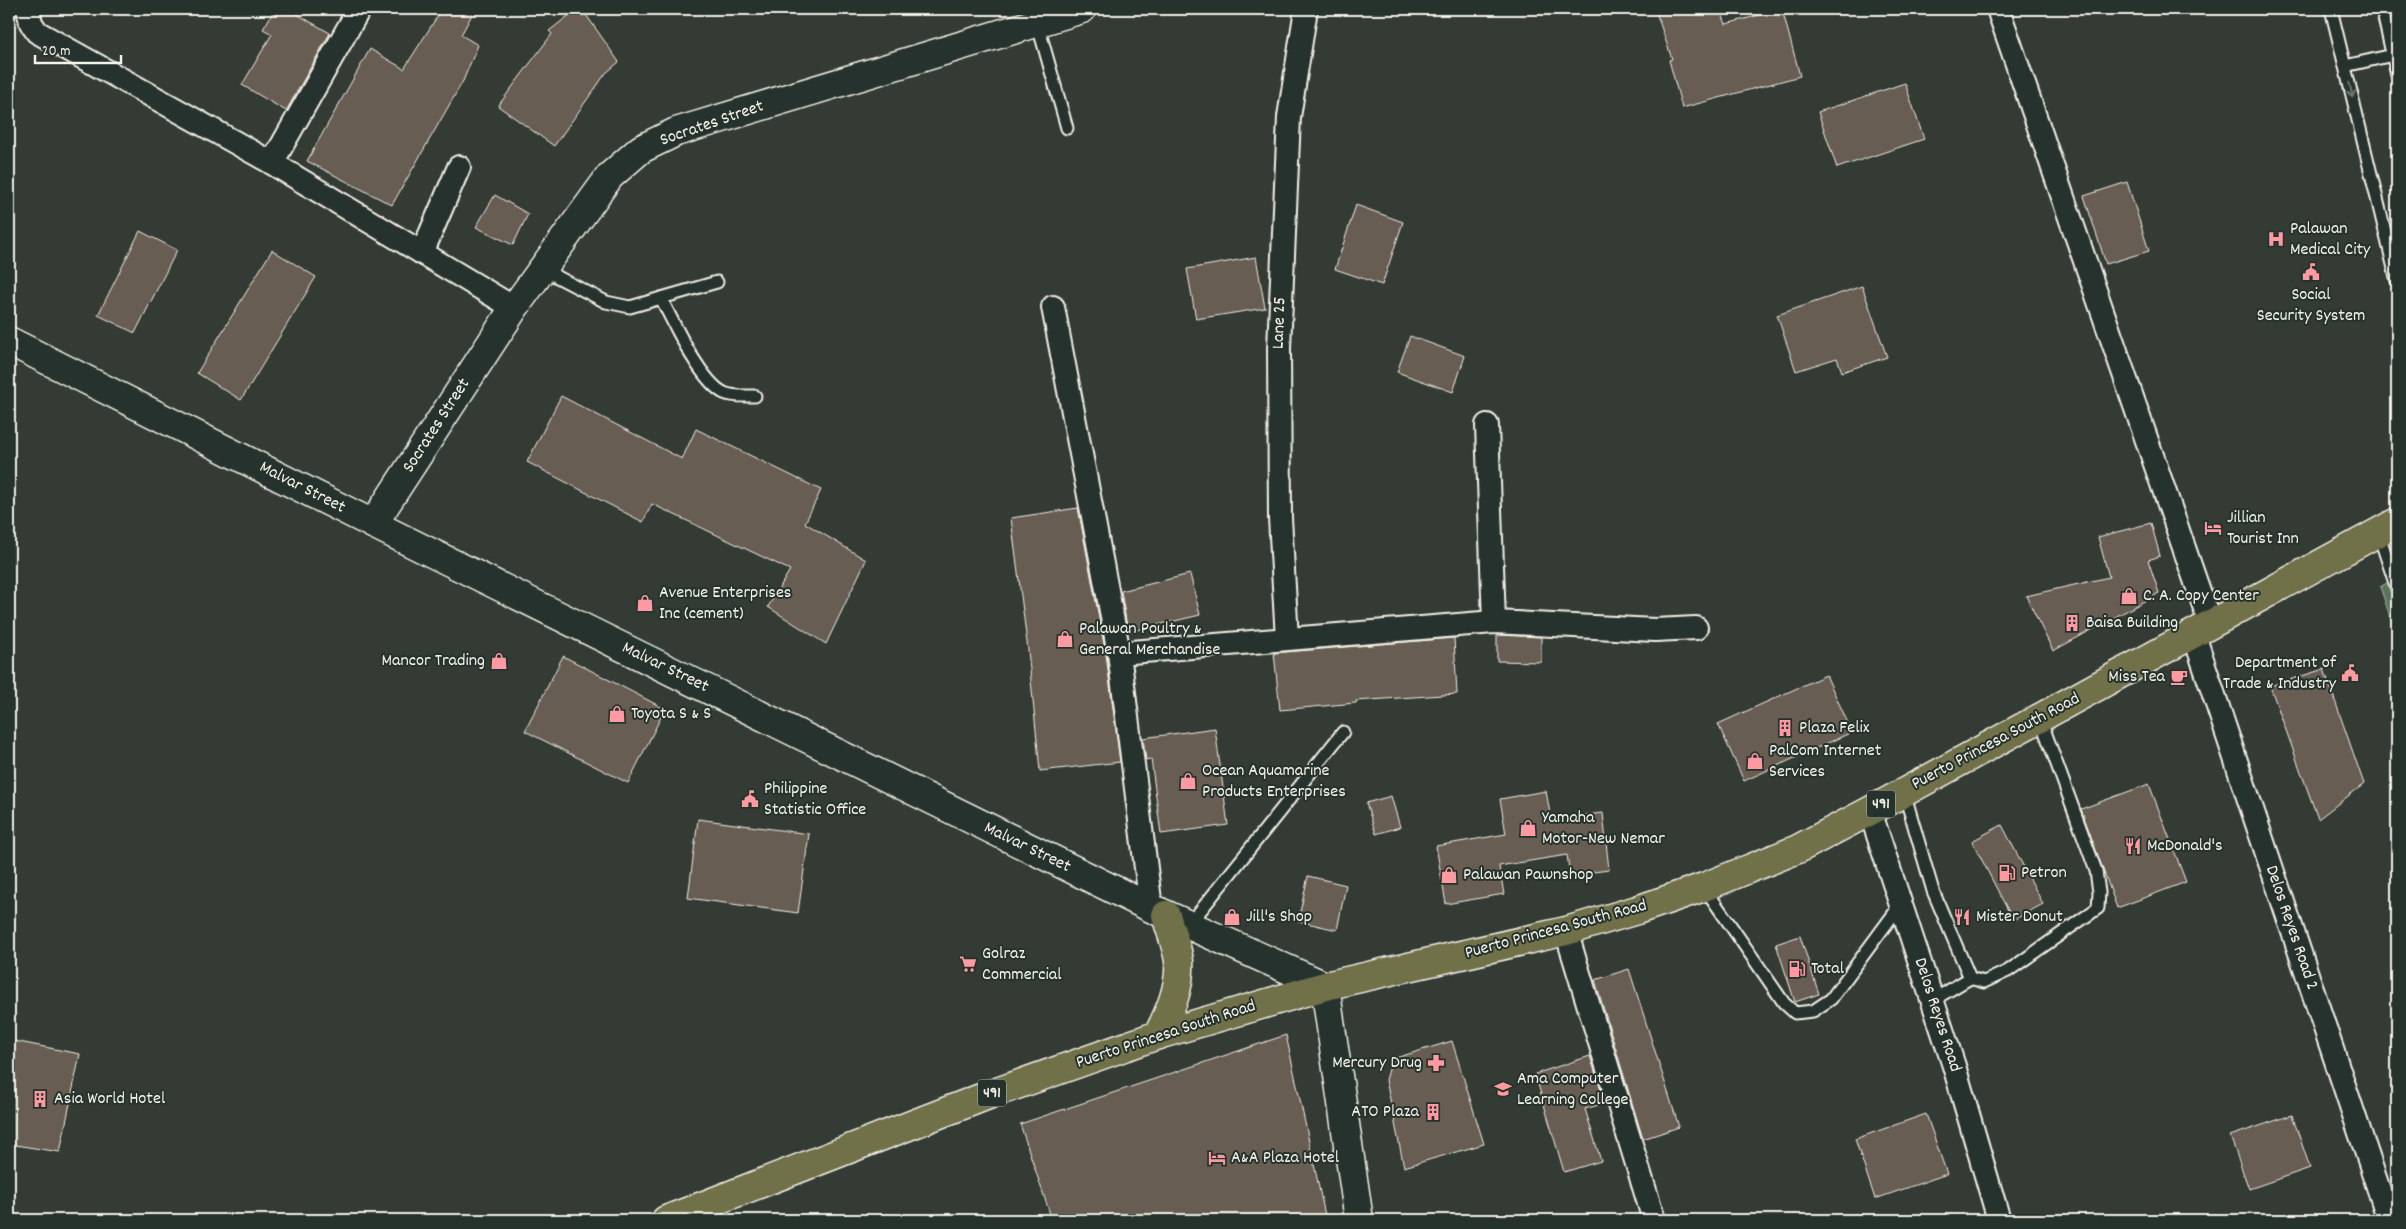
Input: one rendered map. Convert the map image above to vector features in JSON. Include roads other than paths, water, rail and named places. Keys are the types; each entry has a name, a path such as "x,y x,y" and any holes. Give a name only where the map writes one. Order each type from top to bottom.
{"main road":[{"name":"Socrates Street","path":"373,524 514,308 610,176 641,150 676,132 1082,9"},
{"name":"Malvar Street","path":"9,341 373,524 1168,917 1324,986"},
{"name":"Puerto Princesa South Road","path":"666,1220 982,1097 1158,1036 1324,986 1566,931 1704,887 1798,848 2202,630 2388,527"},
{"path":"1158,1036 1171,1008 1177,984 1179,961 1168,917"},
{"path":"1324,986 1359,1220"}],"street":[{"path":"28,9 31,23 37,32 272,163 514,308"},
{"path":"272,163 359,9"},
{"name":"Lane 25","path":"1287,639 1280,518 1278,348 1288,117 1306,9"},
{"name":"Delos Reyes Road 2","path":"1998,9 2202,630 2390,1220"},
{"path":"422,253 459,166"},
{"path":"1053,308 1168,917"},
{"path":"1488,425 1494,622"},
{"path":"1119,653 1494,622 1655,630 1696,628"},
{"name":"Delos Reyes Road","path":"1870,810 1933,1000 1999,1220"},
{"path":"1566,931 1654,1220"}],"lane":[{"path":"2331,9 2397,281"},
{"path":"2382,9 2397,76"},
{"path":"1037,22 1067,128"},
{"path":"2345,66 2393,56"},
{"path":"542,269 606,302 630,307 717,282"},
{"path":"661,298 679,333 713,385 726,394 755,396"},
{"path":"2388,527 2397,589"},
{"path":"1933,1000 1970,978 1984,982 2008,971 2098,908 2096,871 2040,718"},
{"path":"1168,917 1343,732"},
{"path":"1904,792 1933,891 1970,978"},
{"path":"1704,887 1784,1003 1795,1013 1814,1011 1831,999 1901,904"}],"place":[{"name":"Palawan Medical City","path":"2276,239"},
{"name":"Social Security System","path":"2311,272"},
{"name":"Jillian Tourist Inn","path":"2213,528"},
{"name":"C. A. Copy Center","path":"2129,596"},
{"name":"Avenue Enterprises Inc (cement)","path":"645,603"},
{"name":"Baisa Building","path":"2072,623"},
{"name":"Palawan Poultry & General Merchandise","path":"1065,639"},
{"name":"Mancor Trading","path":"499,661"},
{"name":"Department of Trade & Industry","path":"2350,673"},
{"name":"Miss Tea","path":"2179,677"},
{"name":"Toyota S & S","path":"617,714"},
{"name":"Plaza Felix","path":"1785,728"},
{"name":"PalCom Internet Services","path":"1755,761"},
{"name":"Ocean Aquamarine Products Enterprises","path":"1188,781"},
{"name":"Philippine Statistic Office","path":"750,799"},
{"name":"Yamaha Motor-New Nemar","path":"1528,828"},
{"name":"McDonald's","path":"2133,846"},
{"name":"Petron","path":"2007,873"},
{"name":"Palawan Pawnshop","path":"1449,875"},
{"name":"Jill's Shop","path":"1232,917"},
{"name":"Mister Donut","path":"1962,917"},
{"name":"Golraz Commercial","path":"968,964"},
{"name":"Total","path":"1797,969"},
{"name":"Mercury Drug","path":"1436,1063"},
{"name":"Ama Computer Learning College","path":"1503,1089"},
{"name":"Asia World Hotel","path":"40,1099"},
{"name":"ATO Plaza","path":"1433,1112"},
{"name":"A&A Plaza Hotel","path":"1217,1158"}]}
